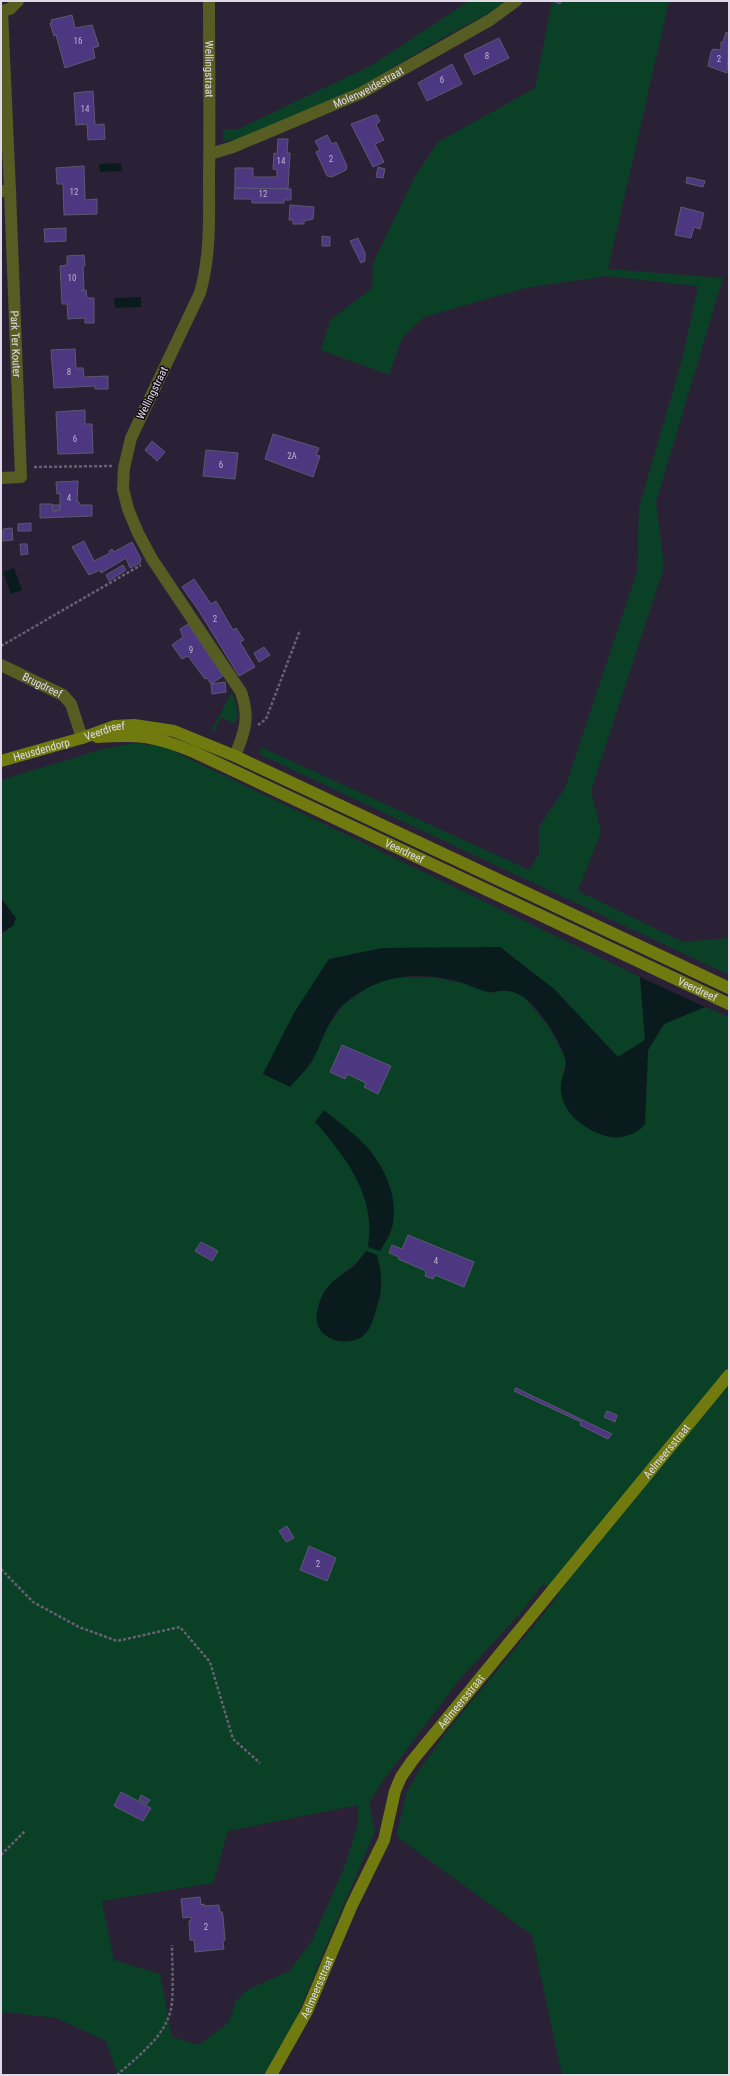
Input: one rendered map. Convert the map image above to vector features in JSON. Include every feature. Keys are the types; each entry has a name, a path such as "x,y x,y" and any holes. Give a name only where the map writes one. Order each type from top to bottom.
{"main road":[{"name":"Veerdreef","path":"82,738 115,726 134,725 155,727 193,737 729,988"},
{"name":"Veerdreef","path":"82,738 128,734 169,742 228,768 729,1004"},
{"name":"Heusdendorp","path":"1,761 82,738"},
{"path":"228,768 235,756"},
{"path":"536,914 542,901"},
{"name":"Aelmeersstraat","path":"271,2075 307,2012 352,1904 384,1840 395,1791 401,1777 412,1761 729,1375"}],"street":[{"name":"Park Ter Kouter","path":"18,1 10,9 1,11 5,191 21,467"},
{"name":"Wellingstraat","path":"209,1 209,247 206,270 200,293 131,438 124,468 123,488 128,509 152,559 241,692 246,707 245,725 235,756"},
{"name":"Molenweidestraat","path":"210,154 233,147 361,93 490,20 516,1"},
{"path":"1,478 21,477 21,467"},
{"name":"Brugdreef","path":"1,665 63,695 71,704 82,738"}],"path":[{"path":"21,467 106,465 124,468"},
{"path":"1,646 152,559"},
{"path":"245,725 256,726 266,719 300,630"},
{"path":"1,1569 33,1602 79,1627 117,1641 180,1627 210,1662 233,1739 260,1764"},
{"path":"1,1856 25,1831"},
{"path":"117,2075 156,2038 165,2025 171,2009 172,1945"}],"green space":[{"path":"469,1 506,1 487,14 444,37 358,88 236,140 223,141 223,129 236,130 372,65"},
{"path":"552,1 669,1 608,269 723,278 656,502 664,567 591,791 601,832 578,891 683,942 729,938 729,975 259,754 261,747 529,870 539,854 539,827 565,788 637,572 639,507 682,360 698,286 606,276 525,288 424,317 402,338 389,375 321,350 330,320 372,288 373,263 414,178 438,142 535,88"},
{"path":"232,692 238,712 235,724 221,717 214,732 211,731"},
{"path":"134,743 165,747 640,977 645,1040 618,1057 554,989 500,947 383,948 329,959 294,1013 264,1073 312,1061 325,1031 343,1005 373,984 394,977 435,978 462,983 490,993 499,990 513,991 524,997 549,1027 566,1060 561,1084 645,1124 648,1050 664,1024 705,1007 729,1017 729,2075 562,2075 532,1935 396,1836 407,1791 418,1772 445,1734 559,1595 543,1584 524,1609 460,1679 384,1779 369,1803 375,1831 295,2021 264,2075 118,2075 106,2041 56,2018 5,2012 1,2015 1,933 7,931 16,918 1,898 1,780 103,749","holes":["316,1122 391,1193 393,1223 368,1247 370,1229 368,1211 357,1179 338,1149","366,1251 381,1296 376,1309 358,1339 336,1341 318,1308 325,1290 338,1277 356,1263","358,1805 358,1823 346,1863 312,1941 289,1971 247,1990 236,2001 229,2022 199,2045 172,2037 160,1974 114,1960 102,1901 213,1883 228,1831"]}],"shaded area":[{"path":"121,163 122,171 100,172 99,164"},
{"path":"141,297 141,307 115,308 114,298"},
{"path":"14,568 22,590 11,594 3,572"},
{"path":"1,898 16,918 13,926 1,933"},
{"path":"500,947 554,989 618,1057 645,1040 640,977 705,1007 664,1024 648,1050 645,1124 639,1130 625,1136 610,1137 592,1131 569,1112 561,1094 561,1084 566,1064 563,1052 546,1022 526,999 516,993 506,991 488,992 447,979 415,976 400,977 371,986 344,1004 334,1015 311,1063 290,1087 263,1074 294,1013 329,959 383,948"},
{"path":"324,1110 366,1146 379,1163 388,1182 393,1202 393,1223 386,1242 380,1251 368,1247 370,1229 368,1211 356,1179 338,1149 315,1122"},
{"path":"366,1251 377,1255 381,1275 379,1300 372,1322 366,1333 358,1339 352,1341 338,1341 332,1339 326,1336 318,1326 317,1313 321,1299 328,1287 353,1267"}],"building":[{"path":"553,1 561,1 560,4"},
{"path":"72,15 75,28 92,25 99,46 93,48 95,58 65,68 56,35 54,36 50,23 52,23 51,20"},
{"path":"726,32 729,33 727,73 708,66 713,49 721,50 721,42 723,42"},
{"path":"499,38 509,58 474,75 464,55"},
{"path":"452,64 462,84 427,101 418,83"},
{"path":"93,91 95,125 104,124 105,139 88,140 87,124 76,125 74,93"},
{"path":"377,115 380,121 376,125 384,140 375,144 384,162 373,167 351,124"},
{"path":"327,135 332,144 336,142 347,166 346,170 332,177 327,176 316,152 320,150 315,141"},
{"path":"278,139 288,139 287,153 290,153 288,189 235,188 235,168 253,168 253,177 277,177 277,170 273,169 274,153 277,154"},
{"path":"84,166 85,200 97,199 97,214 64,215 63,184 57,184 56,168"},
{"path":"378,167 385,169 383,178 376,177"},
{"path":"687,177 705,181 703,187 686,183"},
{"path":"235,188 291,189 291,200 284,200 284,203 252,203 252,199 234,199"},
{"path":"290,205 314,207 313,219 304,221 304,224 293,224 293,220 289,220"},
{"path":"681,207 704,213 700,229 694,227 691,238 675,235"},
{"path":"66,228 66,241 45,242 44,229"},
{"path":"322,236 330,237 330,246 322,246"},
{"path":"358,238 365,253 365,261 361,263 350,241"},
{"path":"84,255 84,289 81,291 86,290 87,298 94,298 94,323 85,323 85,318 68,319 67,304 62,304 60,266 67,265 67,256"},
{"path":"75,349 76,368 83,368 84,377 108,376 108,389 95,389 95,386 54,388 51,350"},
{"path":"85,410 85,424 92,424 93,453 58,454 56,412"},
{"path":"273,434 319,448 316,455 320,456 313,477 265,459"},
{"path":"152,441 165,452 157,461 145,450"},
{"path":"206,450 238,453 235,479 203,476"},
{"path":"78,481 77,502 79,502 80,505 92,505 92,516 40,518 40,504 52,504 53,511 60,510 60,493 57,494 56,482"},
{"path":"52,505 60,505 60,510 53,511"},
{"path":"31,523 31,531 18,531 18,524"},
{"path":"12,528 13,540 3,541 3,529"},
{"path":"84,541 94,561 110,553 109,551 112,549 114,552 132,542 141,559 140,563 130,568 126,558 101,573 100,570 89,575 72,547"},
{"path":"20,544 27,544 28,554 21,555"},
{"path":"123,565 126,570 109,581 106,575"},
{"path":"194,579 211,604 216,601 233,630 236,628 244,640 240,642 255,667 239,676 199,611 182,587"},
{"path":"188,624 223,676 211,684 207,678 205,679 188,656 182,659 172,645 183,637 180,629"},
{"path":"264,647 270,655 259,662 254,653"},
{"path":"225,682 226,692 212,694 211,684"},
{"path":"342,1045 391,1066 378,1094 364,1087 366,1083 347,1074 345,1079 330,1072"},
{"path":"408,1235 474,1262 464,1287 435,1275 433,1279 425,1276 426,1271 398,1259 399,1257 389,1253 392,1245 402,1249"},
{"path":"201,1242 218,1251 212,1261 195,1251"},
{"path":"516,1388 612,1434 608,1439 580,1425 581,1422 514,1391"},
{"path":"607,1411 617,1415 615,1422 604,1417"},
{"path":"287,1526 294,1538 286,1542 279,1531"},
{"path":"309,1546 336,1558 327,1581 300,1570"},
{"path":"121,1792 151,1808 143,1821 114,1806"},
{"path":"141,1795 150,1800 147,1804 139,1800"},
{"path":"200,1897 201,1905 219,1905 220,1912 222,1912 223,1916 225,1940 223,1942 224,1949 195,1952 194,1940 190,1940 189,1921 191,1921 191,1917 183,1918 181,1899"}]}
